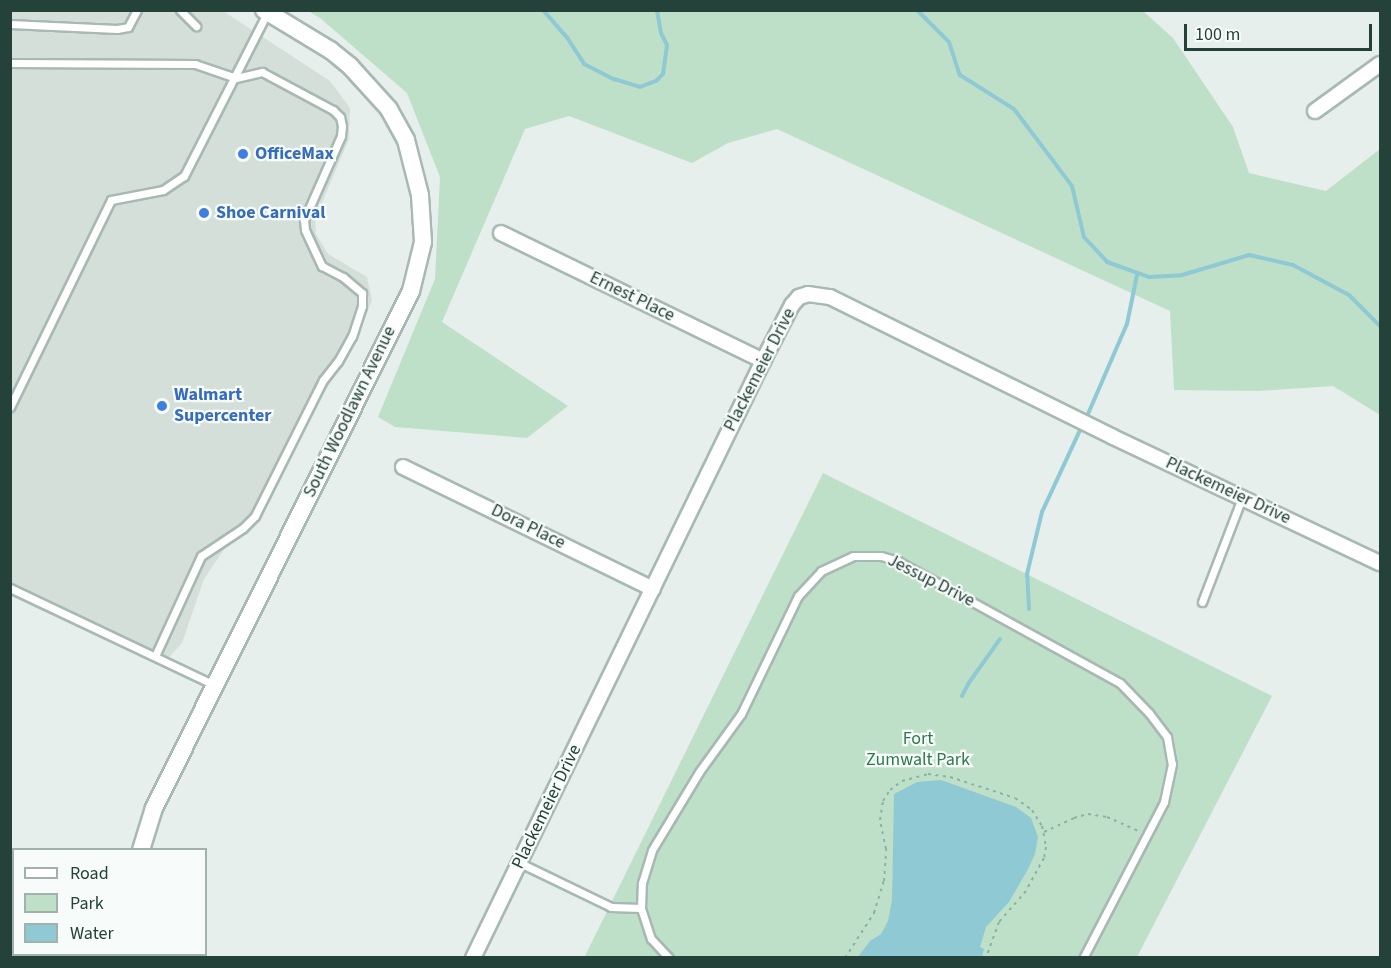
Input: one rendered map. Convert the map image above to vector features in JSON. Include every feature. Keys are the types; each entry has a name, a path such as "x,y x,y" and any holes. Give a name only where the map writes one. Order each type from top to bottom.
{"street":[{"name":"South Woodlawn Avenue","path":"141,848 154,807 411,291 423,242 420,195 406,140 388,109 350,66 266,12"},
{"path":"1315,111 1380,64"},
{"name":"Ernest Place","path":"501,233 763,361"},
{"name":"Plackemeier Drive","path":"474,957 763,361 792,305 799,297 820,294 1242,498 1380,562"},
{"name":"Dora Place","path":"403,467 653,589"}],"lane":[{"path":"10,24 117,29 128,27 137,10"},
{"path":"180,10 196,26"},
{"path":"10,407 111,200 163,190 184,176 236,78 266,12"},
{"path":"10,63 195,64 236,78 262,72 333,110 340,117 341,136 304,220 305,231 322,266 344,277 362,293 362,306 352,336 338,361 322,380 255,516 243,528 201,556 155,656"},
{"path":"1202,602 1242,498"},
{"name":"Jessup Drive","path":"669,957 651,939 641,908 642,884 652,850 699,772 741,714 798,596 821,571 853,556 881,556 898,561 1120,683 1149,712 1167,736 1172,764 1164,802 1083,957"},
{"path":"10,588 214,686"},
{"path":"520,863 611,907 641,908"}],"path":[{"path":"845,957 871,919 882,890 886,849 880,815 883,801 896,785 917,775 938,774 1015,798 1039,816 1044,832 1046,847 1040,866 1026,891 999,922 986,957"},
{"path":"1044,832 1081,815 1098,814 1146,836"}],"shaded area":[{"path":"11,11 223,11 330,81 350,108 349,139 315,219 316,234 328,254 367,277 372,300 354,346 315,406 261,518 225,548 204,579 182,643 161,666 11,596"}],"green space":[{"path":"308,11 1143,11 1173,38 1233,127 1249,173 1326,191 1380,149 1380,415 1333,386 1259,391 1174,390 1170,311 777,129 728,143 692,163 569,116 525,129 442,322 568,406 527,438 395,427 378,417 435,279 440,177 407,93 320,18"},
{"name":"Fort Zumwalt Park","path":"823,473 1272,696 1137,957 584,958"}],"water":[{"path":"941,780 1016,807 1031,818 1038,837 1035,854 1009,902 986,927 980,947 984,949 982,957 858,957 870,941 881,934 888,921 892,900 894,794 917,782"}],"waterway":[{"path":"543,10 568,39 584,64 614,79 640,87 656,81 663,74 667,45 661,33 657,10"},
{"path":"917,10 949,42 960,75 1014,109 1072,186 1084,237 1107,262 1149,277 1182,275 1249,255 1293,265 1349,295 1380,326"},
{"path":"1088,414 1127,324 1137,275"},
{"path":"1029,609 1027,574 1042,512 1080,430"},
{"path":"962,696 1000,639"}],"place":[{"name":"OfficeMax","path":"243,154"},
{"name":"Shoe Carnival","path":"204,213"},
{"name":"Walmart Supercenter","path":"162,406"}]}
